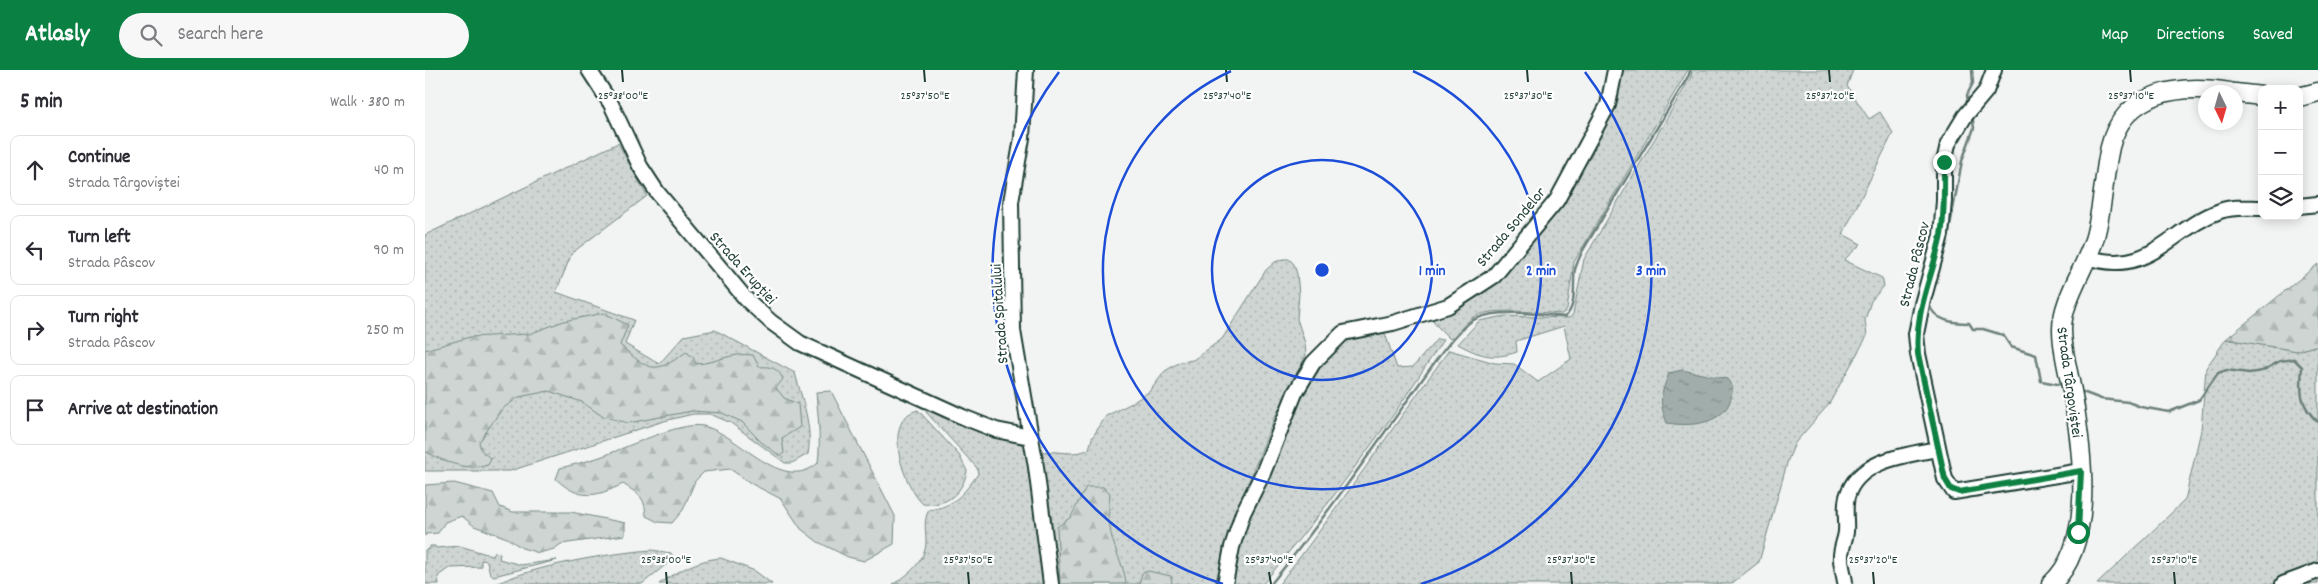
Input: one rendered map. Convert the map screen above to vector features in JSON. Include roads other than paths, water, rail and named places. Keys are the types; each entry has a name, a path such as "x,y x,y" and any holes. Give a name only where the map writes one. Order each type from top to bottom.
{"main road":[{"name":"Strada Târgoviștei","path":"2051,584 2066,567 2075,544 2080,516 2081,471 2077,426 2062,328 2066,308 2087,256 2099,218 2111,146 2124,118 2136,106 2148,98 2170,91 2198,89"},
{"path":"2303,96 2318,92"},
{"path":"2243,94 2258,96"}],"street":[{"name":"Strada Erupției","path":"589,70 611,104 641,166 657,192 746,299 771,322 800,343 872,374 963,417 996,430 1030,438"},
{"name":"Strada Spitalului","path":"1027,70 1022,138 1011,202 1013,331 1051,584"},
{"name":"Strada Sondelor","path":"1225,584 1232,548 1243,513 1263,473 1295,394 1313,363 1343,333 1393,323 1448,306 1494,276 1557,200 1608,105 1615,70"},
{"name":"Strada Pâscov","path":"1994,70 1986,91 1965,116 1948,144 1944,162 1944,201 1941,235 1918,320 1918,354 1938,449 1945,479 1955,492 2081,471"},
{"path":"2303,206 2318,204"},
{"path":"2087,256 2111,263 2131,261 2219,211 2240,207 2258,208"},
{"path":"1845,582 1841,559 1845,533 1845,511 1847,496 1857,479 1871,468 1895,458 1938,449"},
{"path":"2283,584 2318,571"}],"water":[{"path":"1682,370 1727,379 1732,386 1731,398 1727,408 1720,415 1701,423 1667,423 1662,409 1664,387 1669,373"}],"waterway":[{"path":"1271,584 1341,494 1439,356 1467,324 1485,316 1507,313 1565,317 1572,307 1575,269 1583,250 1689,75 1690,70"},
{"path":"1968,104 1967,95 1973,83 1972,70"},
{"path":"1938,270 1949,231 1962,161 1974,128 1972,114"},
{"path":"1929,304 1931,310 1945,320 1969,323 1973,329 1983,329 2003,335 2011,347 2036,355 2041,381 2063,385"},
{"path":"2080,391 2101,399 2128,402 2141,407 2169,412 2199,400 2218,373 2227,370 2249,373 2262,371 2280,361 2294,359 2302,367 2301,390 2304,403 2307,410 2318,422"}]}
